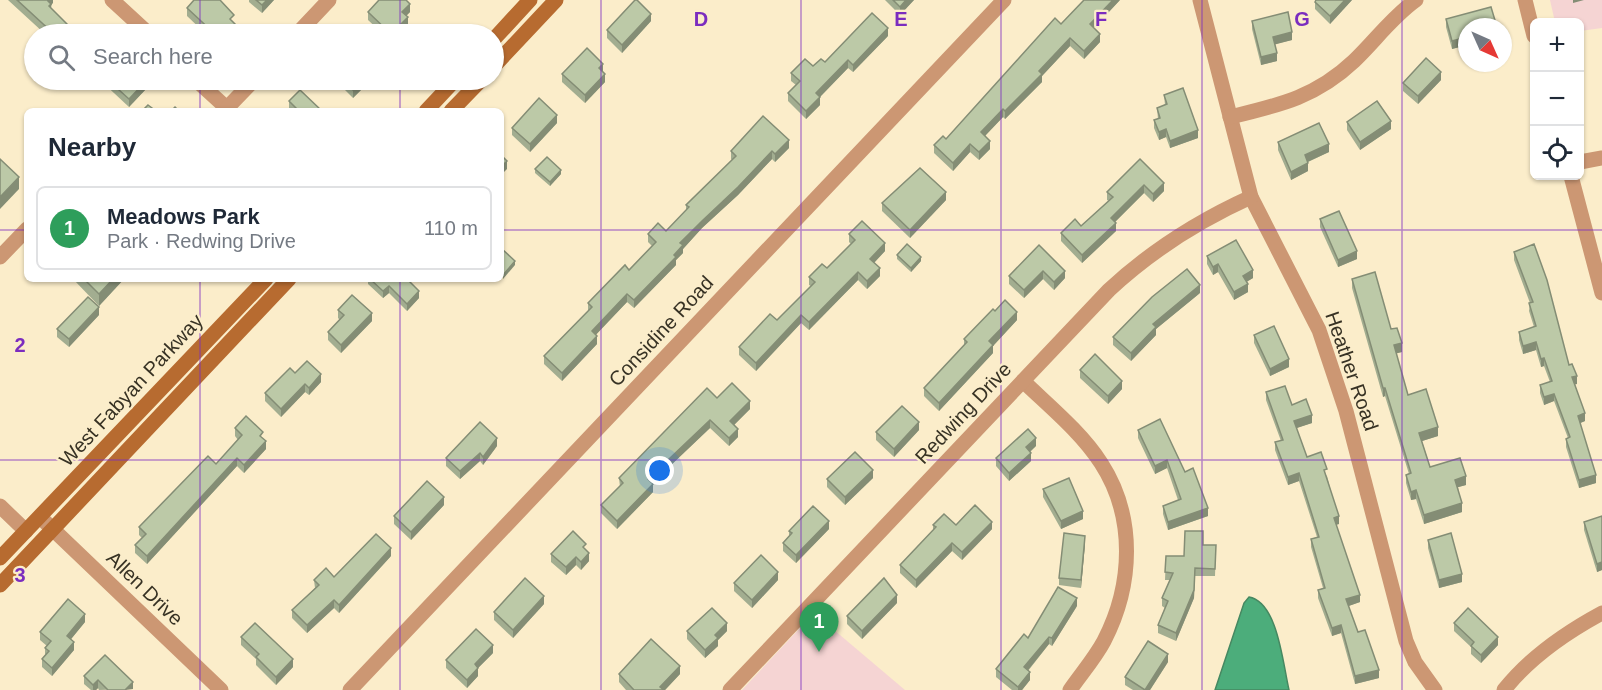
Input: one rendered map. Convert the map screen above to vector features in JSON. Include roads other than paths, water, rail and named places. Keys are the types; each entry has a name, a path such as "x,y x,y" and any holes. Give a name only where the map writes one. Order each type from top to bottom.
{"main road":[{"path":"504,28 530,0"},
{"path":"504,55 556,0"},
{"path":"429,108 446,90"},
{"path":"454,108 471,90"},
{"name":"West Fabyan Parkway","path":"0,558 263,282"},
{"name":"West Fabyan Parkway","path":"0,585 286,282"}],"street":[{"path":"112,0 138,24"},
{"path":"306,24 329,0"},
{"name":"Considine Road","path":"350,690 1004,0"},
{"name":"Heather Road","path":"1200,0 1251,197 1319,330 1346,411 1406,641 1414,662 1435,690"},
{"path":"1230,117 1290,102 1318,89 1355,60 1383,29 1416,0"},
{"path":"1525,0 1530,20"},
{"path":"207,90 226,108"},
{"path":"230,108 245,90"},
{"path":"1584,161 1602,158"},
{"path":"1572,180 1602,293"},
{"name":"Redwing Drive","path":"730,690 1109,290 1141,260 1176,235 1251,197"},
{"path":"0,257 24,232"},
{"path":"1023,381 1065,420 1100,461 1114,484 1127,537 1127,564 1121,597 1104,642 1070,690"},
{"path":"0,506 26,531"},
{"name":"Allen Drive","path":"40,517 221,690"},
{"path":"1504,690 1516,674 1565,633 1602,613"}],"place":[{"name":"Meadows Park","path":"819,652"}]}
